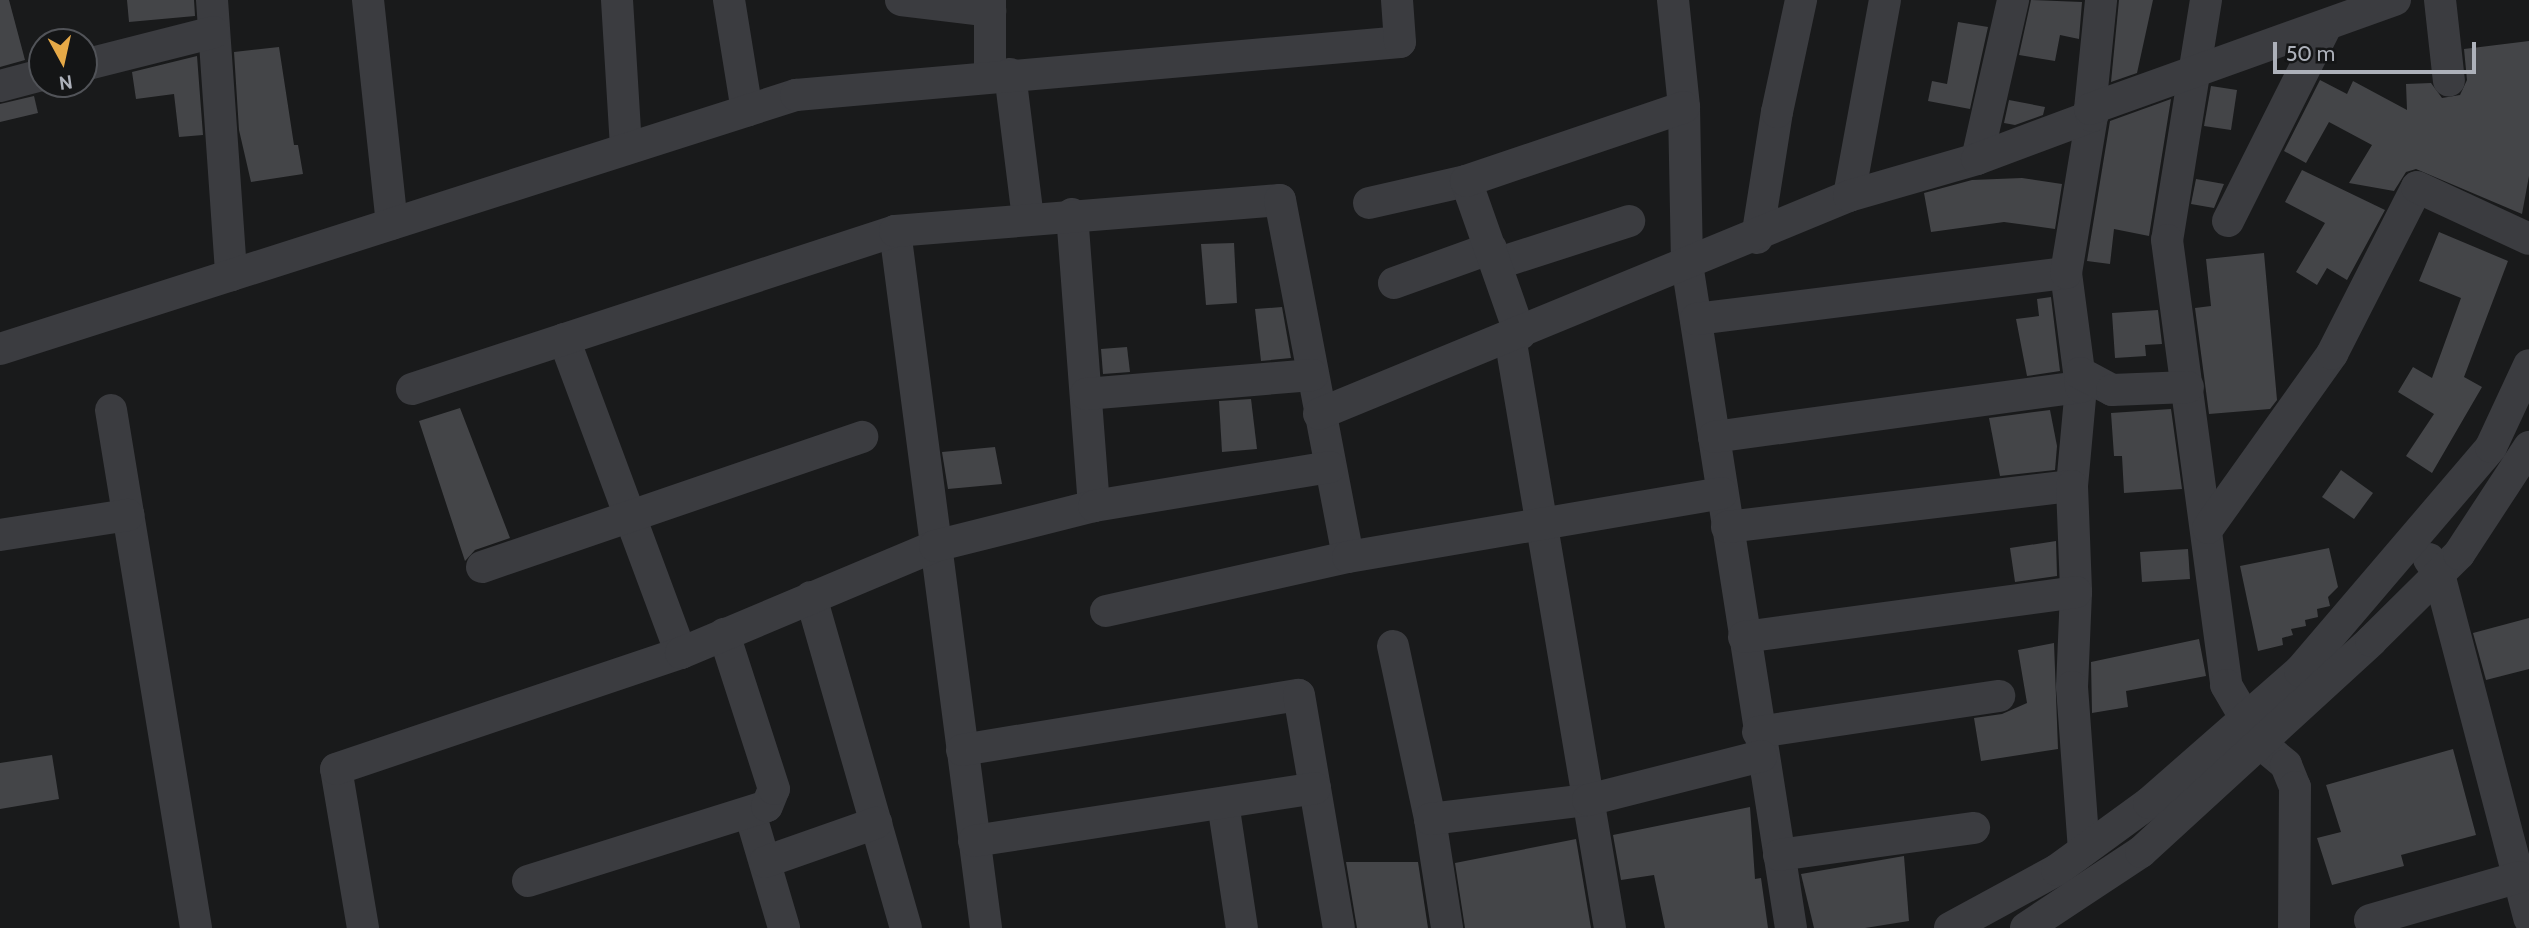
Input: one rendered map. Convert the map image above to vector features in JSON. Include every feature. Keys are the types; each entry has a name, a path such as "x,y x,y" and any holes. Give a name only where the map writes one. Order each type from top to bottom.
{"street":[{"path":"212,0 230,275"},
{"path":"368,0 392,224"},
{"path":"617,0 626,149"},
{"path":"729,0 747,111"},
{"path":"901,0 990,6 1000,75 1028,218"},
{"path":"1,344 230,275 796,95 1400,42 1396,0"},
{"path":"1673,0 1684,107 1687,264 1760,744 1791,928"},
{"path":"1757,238 1777,112 1801,0"},
{"path":"1849,196 1885,0"},
{"path":"1977,159 2013,0"},
{"path":"2081,387 2066,273 2091,112 2101,0"},
{"path":"2206,0 2167,240 2208,528 2226,685 2252,732 2286,765 2295,787 2294,928"},
{"path":"1319,414 1757,238 1849,196 1977,159 2193,71 2325,28 2355,5 2395,0"},
{"path":"2440,0 2449,81"},
{"path":"2228,221 2325,28"},
{"path":"98,61 214,32"},
{"path":"0,86 28,79"},
{"path":"1369,203 1466,181 1684,107"},
{"path":"1466,181 1494,256 1515,335 1542,524 1610,928"},
{"path":"2208,528 2332,354 2417,187 2529,239"},
{"path":"412,389 895,231 1072,214 1280,200 1348,557"},
{"path":"1072,214 1094,506"},
{"path":"1394,283 1629,221"},
{"path":"895,231 986,928"},
{"path":"1696,319 2066,273"},
{"path":"564,339 681,653"},
{"path":"2034,926 2141,852 2252,732 2300,671 2416,541 2491,447 2529,365"},
{"path":"2084,850 2072,687 2076,592 2072,486 2080,373 2112,390 2188,387"},
{"path":"1086,394 1312,375"},
{"path":"1714,437 2081,387"},
{"path":"111,410 196,928"},
{"path":"482,567 862,437"},
{"path":"1950,928 2084,850 2252,732 2439,574 2459,554 2528,457"},
{"path":"363,928 336,769 681,653 935,546 1094,506 1330,467"},
{"path":"1727,527 2072,486"},
{"path":"1107,611 1348,557 1722,493"},
{"path":"0,535 128,515"},
{"path":"2416,541 2439,574 2529,918"},
{"path":"1744,637 2076,592"},
{"path":"811,597 906,928"},
{"path":"528,881 767,806 774,789 724,635"},
{"path":"1393,646 1430,819 1447,928"},
{"path":"962,750 1299,695 1339,928"},
{"path":"1430,819 1588,800 1760,744 1999,695"},
{"path":"974,841 1315,788"},
{"path":"1223,803 1242,928"},
{"path":"750,813 784,928"},
{"path":"765,862 876,823"},
{"path":"1779,855 1974,828"},
{"path":"2371,920 2519,877"}],"building":[{"path":"0,0 9,0 25,60 0,67"},
{"path":"127,0 194,0 195,16 129,22"},
{"path":"2031,0 2082,2 2079,39 2060,35 2055,61 2019,55"},
{"path":"2119,0 2153,0 2137,73 2111,82"},
{"path":"1958,22 1988,27 1970,109 1928,101 1932,81 1947,84"},
{"path":"2529,41 2529,176 2522,214 2416,169 2406,172 2394,191 2349,183 2372,145 2329,122 2306,163 2284,151 2320,80 2347,94 2353,81 2407,110 2406,84 2431,83 2442,98 2460,95 2467,80 2464,49"},
{"path":"279,47 294,145 298,145 303,174 251,182 239,130 234,52"},
{"path":"197,56 203,135 179,137 174,94 136,99 132,72"},
{"path":"2211,86 2237,90 2231,130 2204,126"},
{"path":"34,98 38,113 0,122 0,104"},
{"path":"2171,99 2149,236 2114,229 2110,264 2087,261 2110,121"},
{"path":"2009,100 2045,107 2043,115 2015,125 2004,123"},
{"path":"2302,170 2385,210 2347,280 2327,268 2317,285 2296,272 2325,223 2285,202"},
{"path":"2022,178 2062,184 2055,229 2004,222 1931,232 1924,193 1972,180"},
{"path":"2196,179 2224,184 2214,208 2191,204"},
{"path":"2439,232 2508,261 2464,377 2482,387 2432,473 2406,456 2434,414 2398,392 2413,367 2432,378 2461,298 2419,281"},
{"path":"1234,243 1237,303 1206,305 1201,244"},
{"path":"2264,253 2277,400 2270,409 2209,414 2195,308 2211,306 2206,259"},
{"path":"2051,297 2060,371 2027,376 2016,319 2039,316 2037,299"},
{"path":"1282,307 1291,358 1261,361 1255,309"},
{"path":"2158,310 2162,344 2145,345 2146,356 2115,358 2112,313"},
{"path":"1127,347 1130,372 1103,374 1101,349"},
{"path":"1251,399 1257,449 1222,452 1219,401"},
{"path":"460,408 510,538 475,550 465,561 419,421"},
{"path":"2171,409 2182,489 2124,493 2122,456 2114,456 2111,413"},
{"path":"2050,410 2057,446 2055,470 2000,476 1989,418"},
{"path":"995,447 1002,484 948,489 942,452"},
{"path":"2341,470 2373,493 2354,519 2322,497"},
{"path":"2056,541 2057,576 2015,582 2010,548"},
{"path":"2329,548 2338,587 2328,597 2330,606 2317,609 2318,617 2305,620 2306,626 2291,629 2293,635 2282,638 2283,645 2258,651 2240,566"},
{"path":"2188,549 2190,579 2142,582 2140,552"},
{"path":"2529,618 2529,669 2486,680 2473,633"},
{"path":"2199,639 2206,676 2126,691 2128,707 2092,713 2091,662"},
{"path":"2054,643 2058,749 1981,761 1974,718 2002,714 2027,703 2018,650"},
{"path":"2453,749 2476,835 2401,855 2404,866 2332,885 2317,838 2341,832 2326,785"},
{"path":"52,755 59,799 0,809 0,763"},
{"path":"1750,807 1755,879 1761,878 1768,928 1665,928 1654,875 1621,880 1613,835"},
{"path":"1576,839 1591,928 1465,928 1455,863"},
{"path":"1904,856 1909,921 1865,928 1814,928 1801,874"},
{"path":"1346,862 1418,862 1428,928 1357,928"}]}
